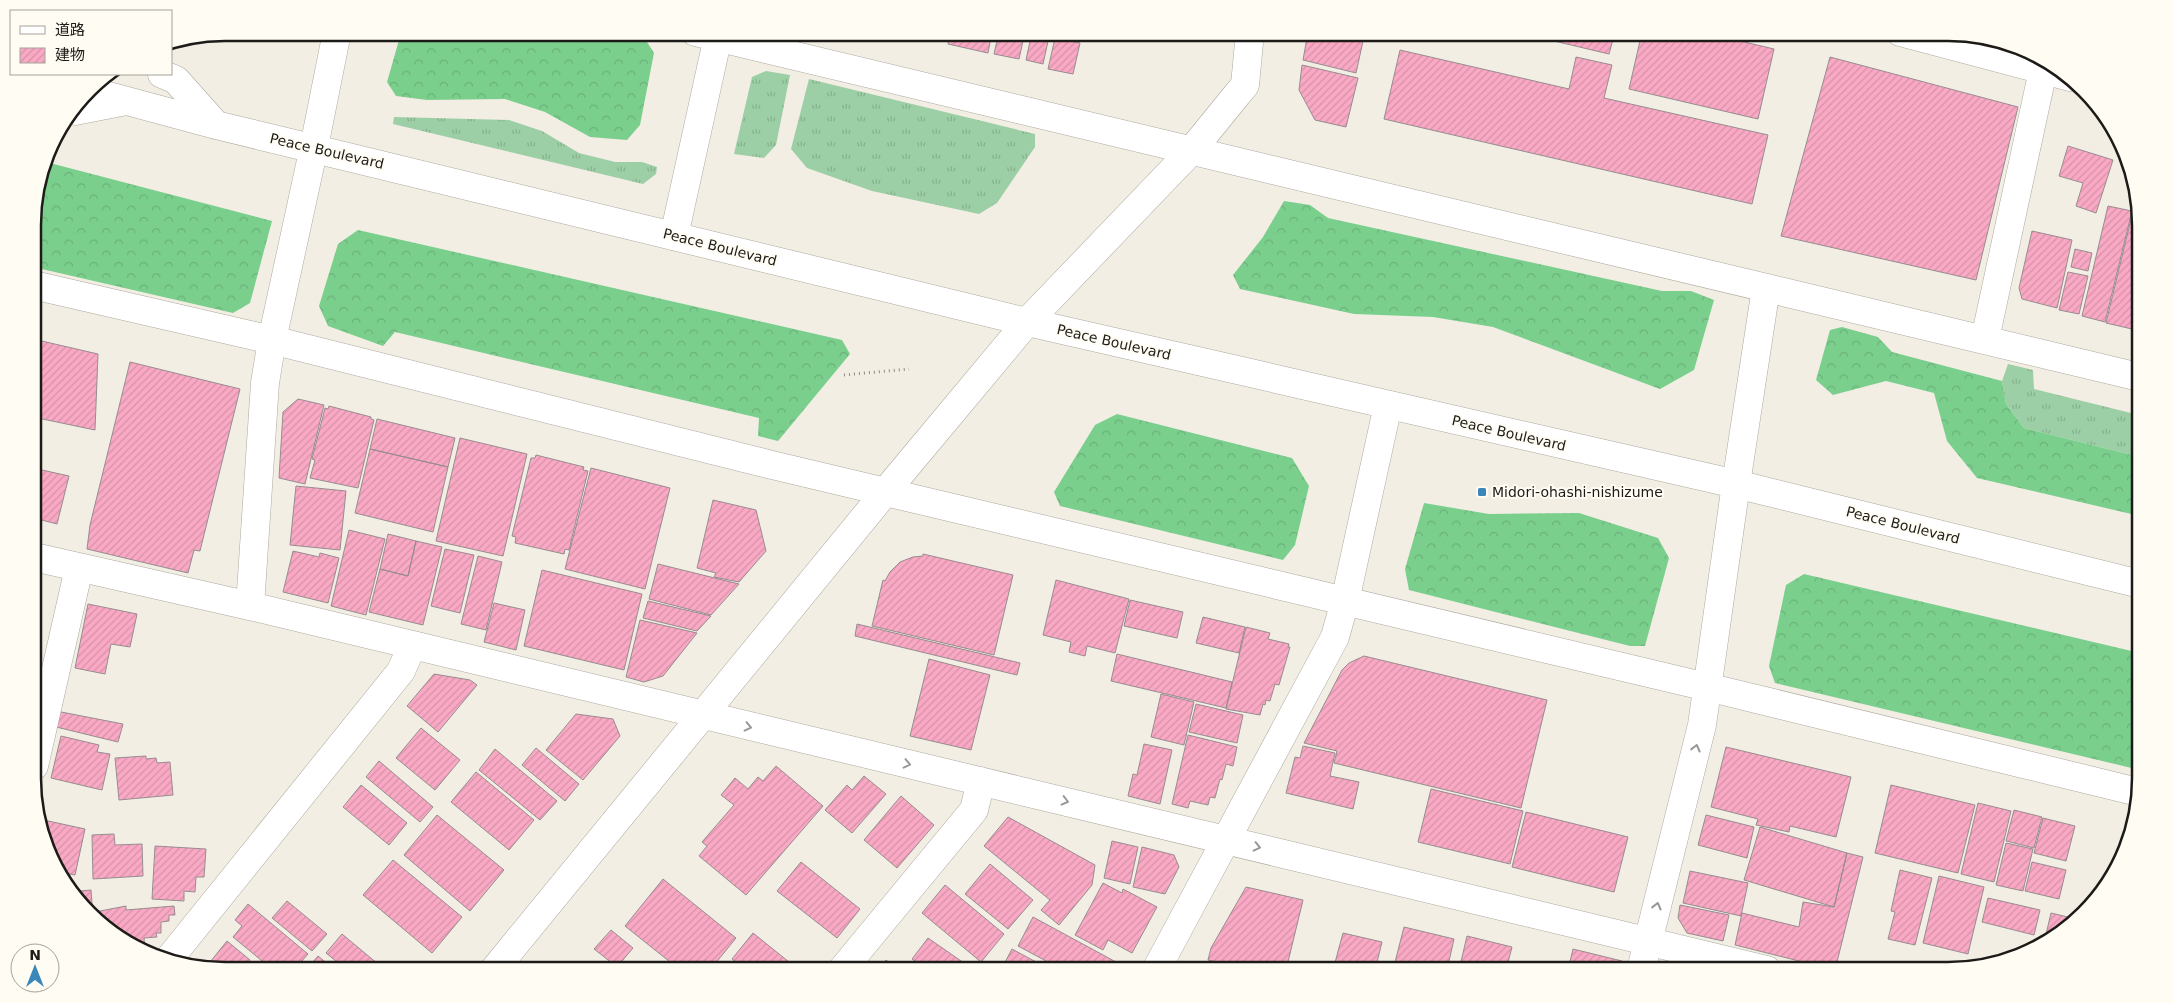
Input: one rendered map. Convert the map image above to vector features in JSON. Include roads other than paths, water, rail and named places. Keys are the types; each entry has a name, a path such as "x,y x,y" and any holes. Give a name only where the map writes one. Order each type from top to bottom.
{"street":[{"path":"250,606 265,383 272,340 335,41"},
{"path":"674,236 709,41"},
{"path":"739,41 2132,375"},
{"path":"501,962 886,491 1027,322 1192,150 1244,85 1249,41"},
{"path":"1939,41 2035,63"},
{"path":"1985,339 2042,67"},
{"path":"164,75 176,80 216,125"},
{"name":"Peace Boulevard","path":"97,93 216,125 314,147 1027,322 1736,484 2132,582"},
{"path":"82,110 125,101"},
{"path":"41,287 272,340 772,465 1707,687 2131,790"},
{"path":"1643,962 1702,725 1766,288"},
{"path":"1160,962 1335,637 1345,601 1388,405"},
{"path":"41,559 250,606 701,716 981,781 1734,962"},
{"path":"41,735 79,568"},
{"path":"173,954 401,671 412,646"},
{"path":"849,962 974,810 981,781"}],"place":[{"name":"Midori-ohashi-nishizume","path":"1482,492"}]}
